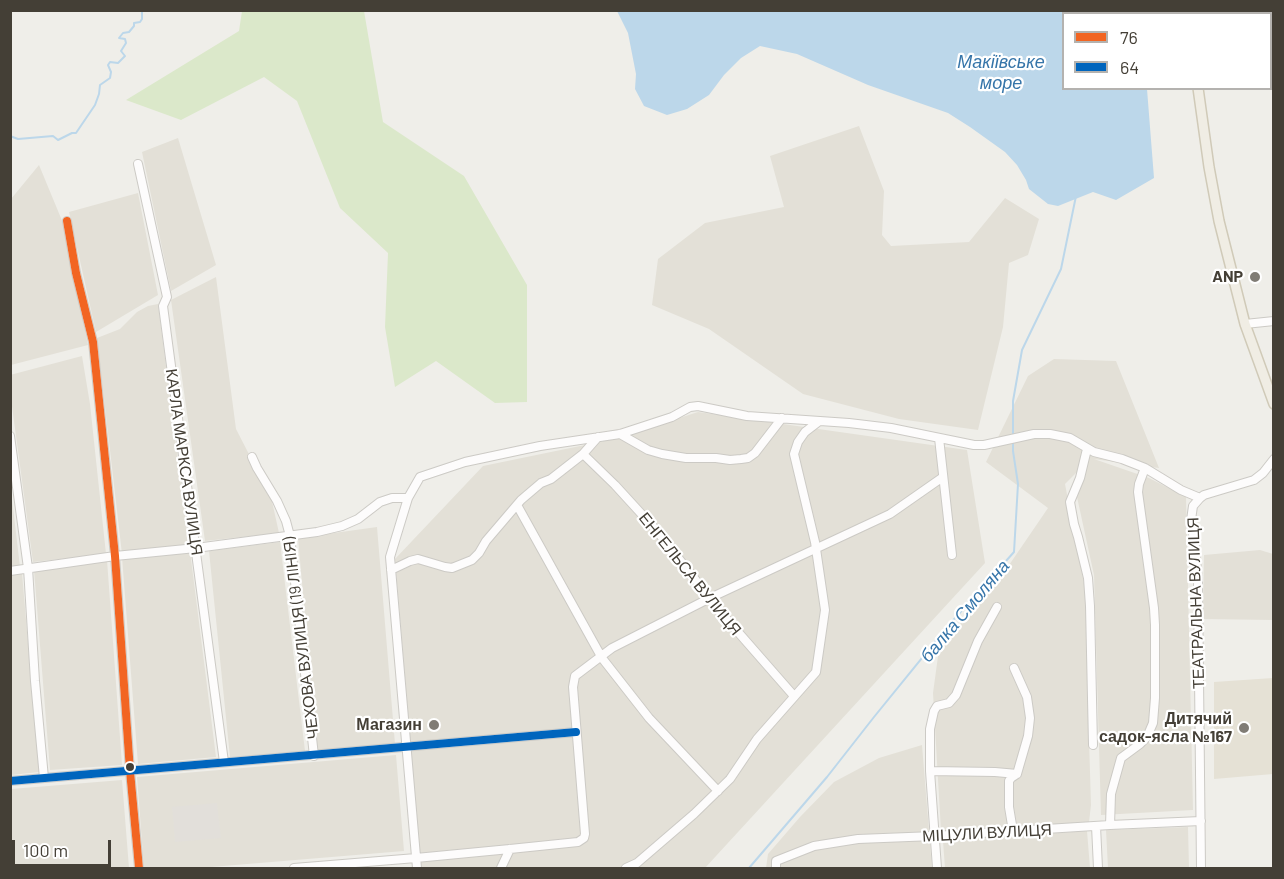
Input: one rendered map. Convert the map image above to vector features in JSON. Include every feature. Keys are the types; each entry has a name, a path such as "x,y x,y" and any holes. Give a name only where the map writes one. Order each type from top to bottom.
{"main road":[{"path":"1198,90 1219,221 1245,324 1274,404"}],"street":[{"name":"КАРЛА МАРКСА ВУЛИЦЯ","path":"138,164 167,297 163,306 224,762"},
{"path":"67,221 76,273 93,342 115,556 139,868"},
{"path":"1245,324 1274,321"},
{"path":"417,868 390,557 408,498 420,477 465,462 540,446 620,434 698,406 747,416 891,428 984,445 1020,436 1050,434 1070,438 1094,452 1145,468 1181,490 1200,498"},
{"path":"620,434 648,450 662,454 686,458 741,459 748,458 755,453 782,418"},
{"path":"626,868 637,863 694,814 730,779 757,739 816,672 825,610 816,549 794,454 805,432 820,421"},
{"path":"10,436 28,568 44,778"},
{"path":"391,570 418,559 445,567 472,560 517,505 541,483 551,479 583,454 598,437"},
{"path":"939,438 952,555"},
{"path":"1087,449 1080,478 1070,502 1088,578 1093,745"},
{"name":"ЕНГЕЛЬСА ВУЛИЦЯ","path":"583,454 657,531 724,616 794,696"},
{"name":"ЧЕХОВА ВУЛИЦЯ (19 ЛIНIЯ)","path":"252,457 277,501 290,536 314,756"},
{"name":"ТЕАТРАЛЬНА ВУЛИЦЯ","path":"1201,868 1198,582 1191,520 1193,506 1204,495 1254,480 1274,459"},
{"path":"1110,825 1111,794 1121,758 1147,737 1153,723 1155,625 1138,492 1145,468"},
{"path":"294,868 578,842 584,838 585,834 573,687 575,676 612,648 710,598 890,514 943,477"},
{"path":"10,571 115,556 290,536 342,526 358,519 380,502 392,498 408,498"},
{"path":"517,505 601,657 649,718 718,791"},
{"path":"937,868 930,771 930,729 934,711 937,706 949,703 956,695 978,641 997,607"},
{"path":"1013,831 1009,807 1009,782 1017,774 1028,736 1030,718 1027,697 1014,668"},
{"path":"10,781 576,732"},
{"path":"930,771 1017,774"},
{"name":"МІЦУЛИ ВУЛИЦЯ","path":"776,865 814,846 858,839 1201,821"},
{"path":"1096,826 1098,868"},
{"path":"501,868 510,849"}],"shaded area":[{"path":"859,126 884,191 882,235 891,246 969,242 1005,198 1039,219 1028,255 1009,263 1003,327 978,430 899,419 803,394 709,329 652,305 658,259 705,223 784,207 770,156"},
{"path":"178,138 216,265 171,291 142,152"},
{"path":"39,165 63,223 88,345 11,365 11,199"},
{"path":"138,193 158,295 96,332 69,212"},
{"path":"216,277 236,429 271,497 279,533 205,541 171,300"},
{"path":"158,304 189,546 122,554 97,338 120,329 137,312"},
{"path":"82,356 90,404 106,554 33,562 11,399 10,375"},
{"path":"1054,359 1116,361 1159,468 1094,459 1149,478 1186,497 1193,810 1101,815 1094,575 1077,497 1089,460 1065,484 1088,604 1087,674 1091,805 1089,822 941,831 933,693 939,649 1005,571 1048,508 986,462 1028,376"},
{"path":"698,412 967,450 985,563 705,868 421,868 395,559 483,466 614,439"},
{"path":"10,482 20,567 10,569"},
{"path":"377,527 395,744 317,750 298,538"},
{"path":"280,542 305,751 230,757 209,551"},
{"path":"1260,550 1273,554 1273,620 1203,619 1204,555"},
{"path":"190,551 216,757 138,764 122,557"},
{"path":"107,560 122,765 50,770 34,570"},
{"path":"22,573 39,772 11,775 10,575"},
{"name":"Дитячий садок-ясла №167","path":"1273,678 1273,774 1214,779 1214,682"},
{"path":"922,745 932,868 766,868 768,854 834,782 879,758"},
{"path":"396,755 404,851 199,868 144,868 137,777"},
{"path":"122,780 129,868 11,868 11,789"},
{"path":"217,803 221,838 175,842 172,807"},
{"path":"1188,827 1189,868 1108,868 1106,830"},
{"path":"1087,831 1090,868 945,868 943,841"}],"green space":[{"path":"242,11 364,11 383,122 464,176 527,285 527,402 495,403 436,361 395,387 385,327 388,253 340,208 297,101 264,77 181,120 126,100 239,31"}],"water":[{"name":"Макіївське море","path":"617,11 1140,11 1062,12 1062,90 1147,90 1154,178 1116,200 1093,192 1058,206 1048,204 1029,189 1017,165 1005,152 948,113 868,85 797,54 760,46 741,58 709,95 687,109 667,115 644,106 635,89 636,74 628,33"}],"waterway":[{"path":"10,136 18,139 53,136 58,140 76,133 95,105 100,85 110,78 111,72 108,65 110,62 118,63 125,56 121,51 126,43 125,39 119,38 123,33 129,32 134,23 140,22 142,10"},
{"name":"балка Смоляна","path":"749,868 827,777 948,626 1014,552 1018,484 1013,451 1013,401 1022,350 1061,269 1076,196"}],"transit line":[{"name":"76","path":"67,221 76,273 93,342 115,556 139,868"},
{"name":"64","path":"10,781 576,732"}],"place":[{"name":"ANP","path":"1255,277"},
{"name":"Магазин","path":"434,725"},
{"name":"Дитячий садок-ясла №167","path":"1244,728"}]}
